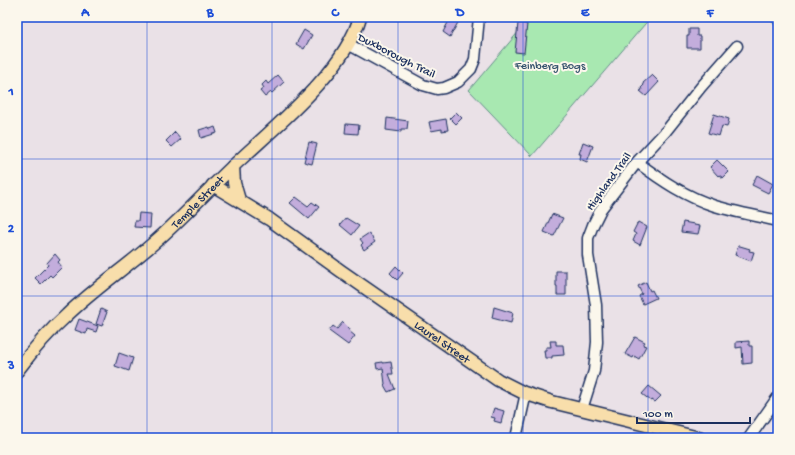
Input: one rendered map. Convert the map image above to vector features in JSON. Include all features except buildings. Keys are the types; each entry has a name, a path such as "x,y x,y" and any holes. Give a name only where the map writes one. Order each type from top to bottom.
{"main road":[{"name":"Temple Street","path":"17,371 37,346 67,314 157,240 302,101 332,67 348,44 360,17"},
{"path":"233,166 234,183 239,200"},
{"name":"Laurel Street","path":"213,185 269,219 415,323 442,340 487,374 498,380 526,393 552,402 698,438"}],"street":[{"name":"Duxborough Trail","path":"348,44 423,85 437,89 444,88 458,82 471,69 475,59 479,17"},
{"name":"Highland Trail","path":"582,410 594,370 597,342 595,300 588,264 588,238 593,224 602,209 637,162 737,46"},
{"path":"637,162 664,182 697,199 729,210 778,221"},
{"path":"516,438 526,393"},
{"path":"749,438 778,397"}],"green space":[{"name":"Feinberg Bogs","path":"531,17 651,17 532,156 469,90"},
{"path":"768,17 778,17 778,29"}]}
